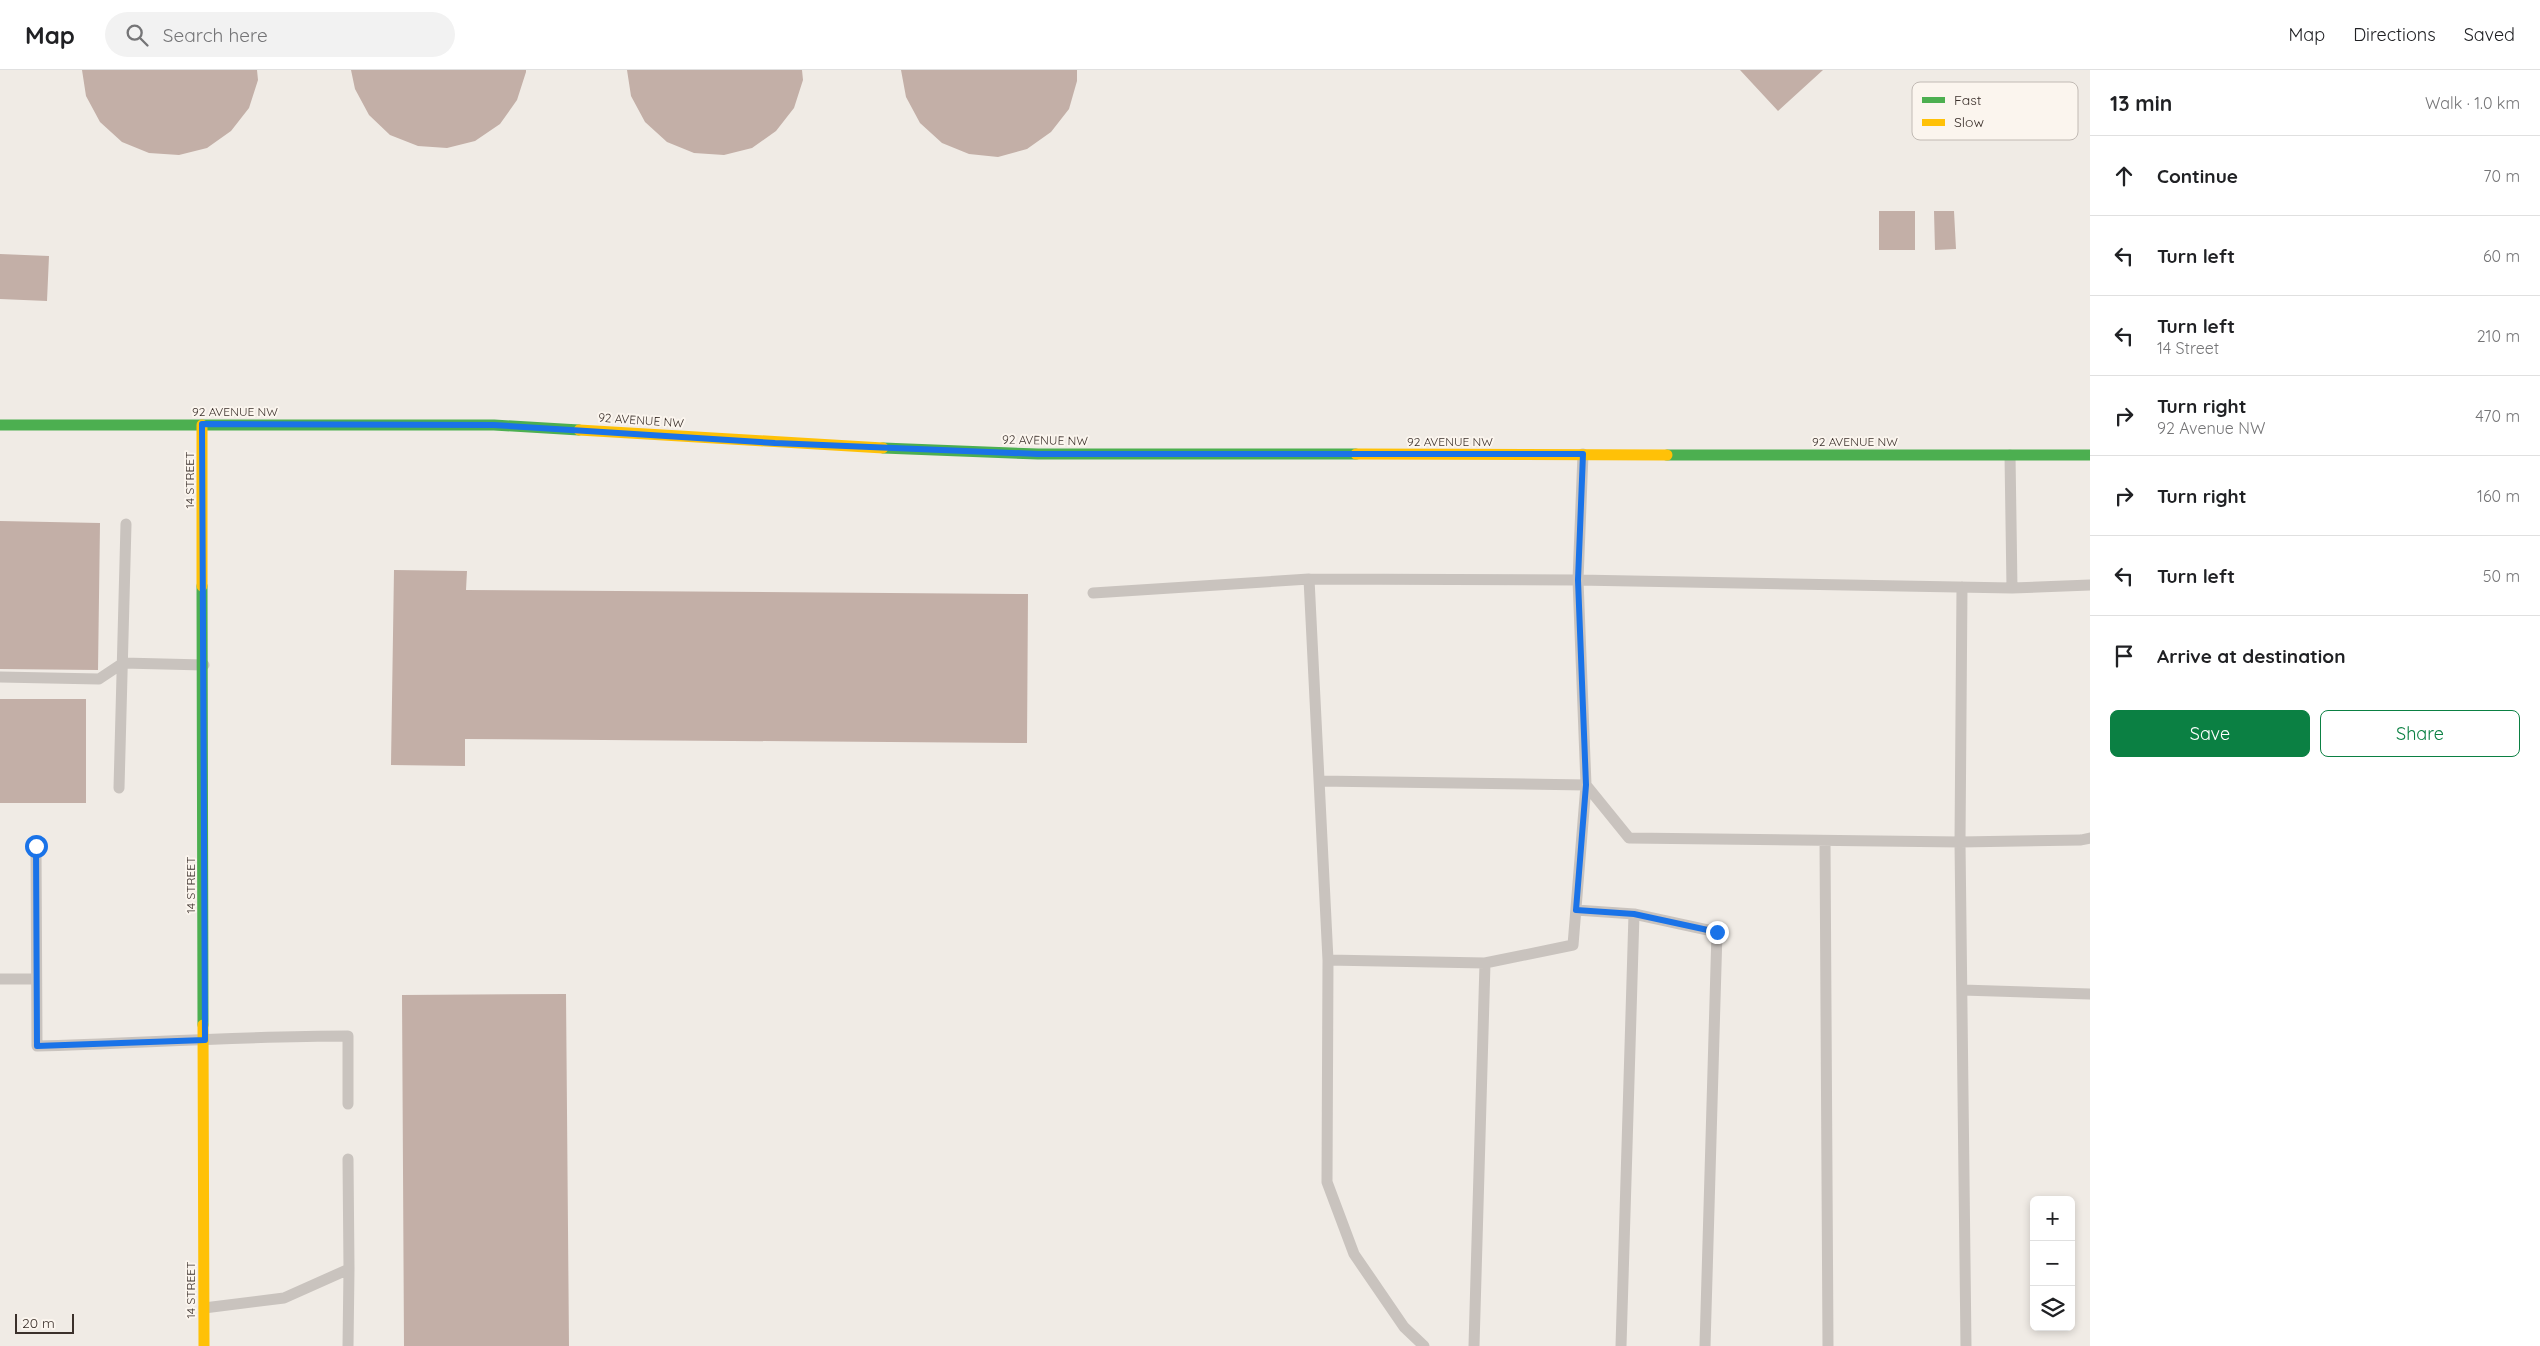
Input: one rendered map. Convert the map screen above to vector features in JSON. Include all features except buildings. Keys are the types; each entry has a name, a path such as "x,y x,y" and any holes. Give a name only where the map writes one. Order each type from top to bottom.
{"street":[{"name":"92 AVENUE NW","path":"0,424 494,425 775,443 1038,454 2090,455"},
{"name":"14 STREET","path":"202,424 205,1040 204,1346"}],"lane":[{"path":"1328,960 1485,963 1573,945 1586,785 1578,580 1583,454"},
{"path":"2010,455 2012,588"},
{"path":"119,788 126,524"},
{"path":"1309,578 1328,960 1327,1182 1354,1254 1404,1327 1424,1346"},
{"path":"1093,593 1309,578 1578,580 2012,588 2090,585"},
{"path":"1962,587 1960,842 1966,1346"},
{"path":"0,677 99,679 123,663 204,666"},
{"path":"1319,781 1586,785"},
{"path":"1586,785 1629,838 1960,842 2081,840 2090,838"},
{"path":"1825,841 1828,1346"},
{"path":"36,846 37,1046 348,1036 348,1104"},
{"path":"1576,910 1634,914 1717,932 1705,1346"},
{"path":"1621,1346 1634,914"},
{"path":"1474,1346 1485,963"},
{"path":"0,979 36,979"},
{"path":"1962,990 2090,994"},
{"path":"348,1158 348,1346"},
{"path":"204,1308 284,1298 349,1269"}],"traffic: fast":[{"path":"0,425 494,425 579,430"},
{"path":"883,448 1038,454 1356,454"},
{"path":"1667,455 2090,455"},
{"path":"202,586 203,1025"}],"traffic: slow":[{"path":"202,425 202,586"},
{"path":"579,430 883,448"},
{"path":"1356,454 1667,455"},
{"path":"203,1025 204,1346"}],"route":[{"path":"36,846 37,1046 205,1040 202,424 494,425 775,443 1038,454 1583,454 1578,580 1586,785 1576,910 1634,914 1717,932"}]}
